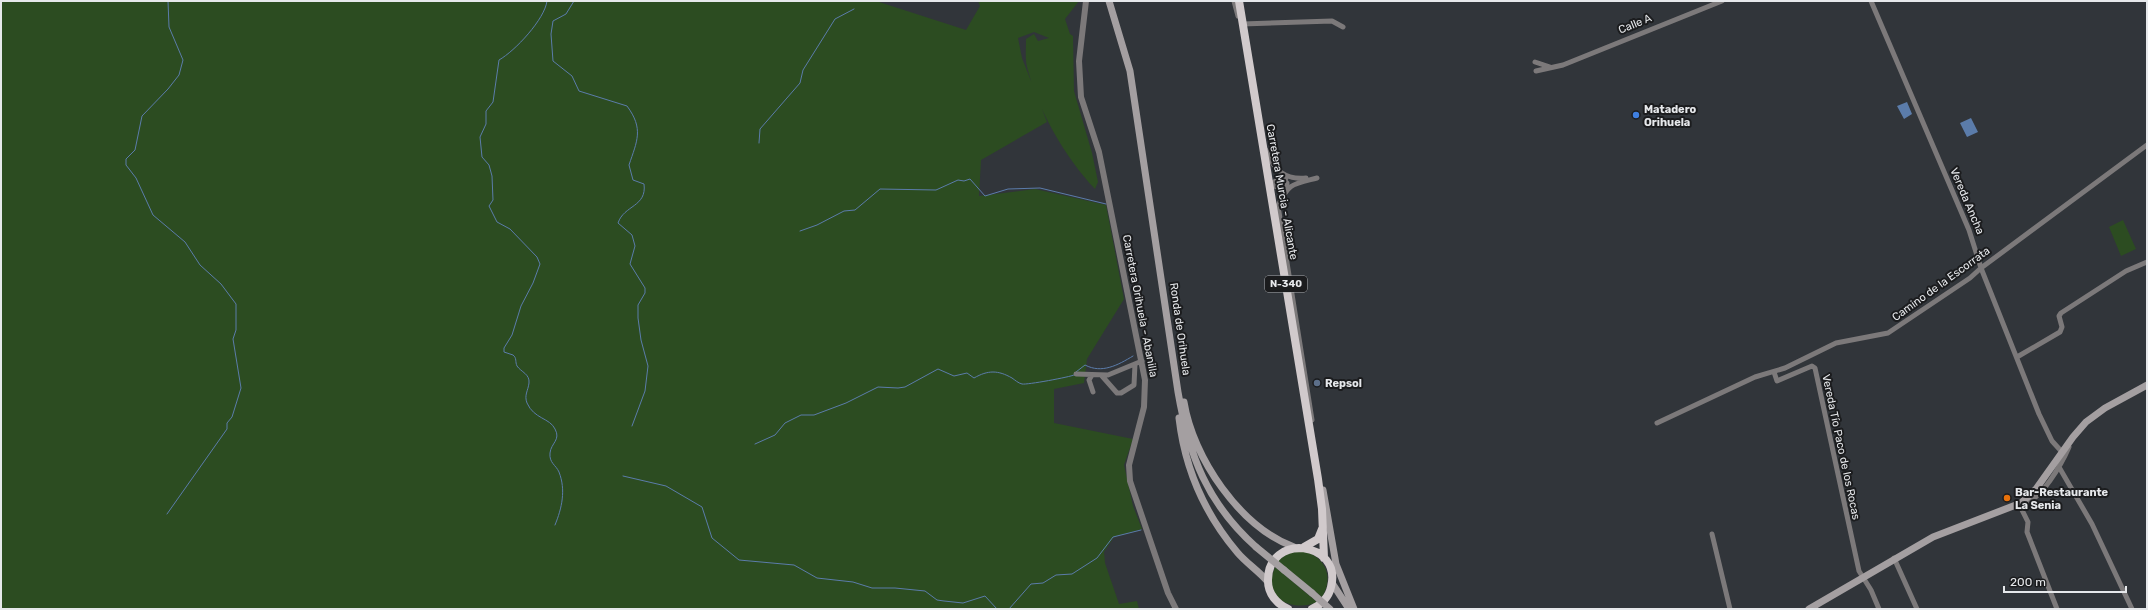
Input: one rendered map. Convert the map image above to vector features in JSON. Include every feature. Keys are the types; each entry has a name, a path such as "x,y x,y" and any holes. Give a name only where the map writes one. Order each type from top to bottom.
{"highway":[{"name":"Carretera Murcia - Alicante","path":"1239,1 1317,459 1320,482 1324,558"},
{"path":"1304,547 1318,538 1323,528"},
{"path":"1284,608 1274,598 1268,582 1270,567 1274,560 1287,550 1304,547 1315,551 1324,558"},
{"name":"N-340","path":"1324,558 1331,570 1332,583"},
{"path":"1312,609 1327,597 1332,583"}],"main road":[{"name":"Ronda de Orihuela","path":"1109,1 1130,70 1182,414 1193,457 1203,480 1215,501 1235,527 1256,547 1330,609"},
{"path":"1163,286 1168,297 1184,405 1194,438 1220,485 1242,511 1270,535 1294,548"},
{"path":"1171,341 1170,352 1180,429 1194,481 1203,504 1223,535 1239,554 1268,582"},
{"path":"1809,609 1894,558 1938,534 2020,503 2036,489 2073,437 2086,422 2098,412 2147,385"},
{"path":"1320,482 1336,564 1354,609"},
{"path":"1332,583 1349,609"}],"street":[{"name":"Carretera Orihuela - Abanilla","path":"1086,1 1079,62 1081,97 1099,152 1145,380 1144,407 1129,465 1130,481 1168,593 1176,609"},
{"path":"1234,1 1240,32 1245,40"},
{"name":"Calle A","path":"1536,71 1555,67 1722,1"},
{"name":"Vereda Ancha","path":"1871,1 1970,230 1981,268 2049,437 2062,452"},
{"path":"1242,24 1332,21 1343,27"},
{"path":"1535,62 1543,66 1555,67"},
{"path":"1260,128 1273,165 1281,174 1291,178"},
{"name":"Camino de la Escorrata","path":"1657,423 1755,377 1774,372 1836,343 1888,333 1970,278 1981,268 2147,145"},
{"path":"1317,178 1299,182 1286,189 1269,184 1283,179 1317,178"},
{"path":"1283,179 1287,182 1286,189 1278,206 1317,459"},
{"path":"2017,357 2060,332 2062,327 2059,316 2061,312 2126,271 2147,262"},
{"path":"1076,374 1102,376 1112,374 1142,361"},
{"path":"1102,376 1117,393 1121,393 1134,385 1134,364"},
{"name":"Vereda Tío Paco de los Rocas","path":"1774,372 1777,381 1806,368 1812,366 1815,368 1852,543 1862,578"},
{"path":"1092,375 1089,380 1093,392"},
{"path":"2057,609 2027,532 2028,522 2020,503 2033,499 2046,486 2059,467 2073,437"},
{"path":"2059,467 2092,524 2132,609"},
{"path":"1712,534 1730,609"},
{"path":"1894,558 1917,609"},
{"path":"1862,578 1871,590 1879,609"}],"green space":[{"path":"1,1 876,1 966,30 980,6 978,1 1079,1 1065,19 1070,34 1073,36 1074,91 1092,153 1098,182 1095,189 1063,147 1040,105 1047,122 981,160 979,196 1035,189 1106,205 1124,299 1087,359 1084,383 1054,389 1054,423 1133,439 1124,465 1133,506 1142,529 1114,537 1104,552 1105,563 1119,604 1137,601 1139,609 1,609","holes":["1034,32 1049,38 1038,41 1034,34 1026,39 1026,64 1032,83 1022,58 1018,38"]},
{"path":"2123,220 2136,249 2121,256 2109,227"},
{"path":"1304,551 1318,558 1326,569 1326,590 1322,597 1278,561 1288,553"},
{"path":"1275,567 1317,602 1303,605 1288,604 1276,596 1271,582"}],"water":[{"path":"1907,102 1912,114 1904,119 1897,106"},
{"path":"1971,118 1978,132 1967,137 1960,123"}],"waterway":[{"path":"167,514 227,429 227,423 232,417 241,388 233,339 236,330 236,304 221,284 200,265 185,242 153,215 136,178 126,165 126,159 135,150 142,116 168,89 179,75 183,60 169,27 168,1"},
{"path":"547,1 541,17 528,34 513,50 499,60 493,102 486,111 486,124 480,137 482,157 489,165 492,176 493,200 489,206 497,222 510,229 537,257 540,264 533,283 521,306 512,335 504,348 504,352 514,356 517,366 528,377 529,383 526,398 530,408 553,425 557,433 550,456 559,472 563,492 560,512 555,525"},
{"path":"574,1 566,14 553,21 551,34 553,61 572,76 579,91 627,106 636,122 637,128 636,142 629,165 633,180 644,184 644,192 639,202 625,213 618,223 632,235 635,246 630,264 645,288 645,293 638,305 638,318 641,340 648,366 645,391 632,426"},
{"path":"759,143 760,129 800,83 803,70 835,19 854,9"},
{"path":"800,231 817,225 844,211 855,210 880,189 936,190 958,180 964,181 970,179 985,196 1008,189 1040,188 1106,204"},
{"path":"1076,372 1085,365 1098,369 1110,367 1133,356"},
{"path":"755,444 775,435 785,423 801,415 814,415 846,403 878,387 905,387 938,369 954,376 967,373 974,378 988,372 998,372 1007,375 1022,384 1048,381 1074,375"},
{"path":"623,476 666,486 702,507 712,538 739,560 794,565 817,578 853,582 872,588 895,588 925,591 937,600 963,603 985,596 997,609 1009,609 1031,584 1043,583 1056,575 1072,574 1097,558 1113,537 1141,530"}],"place":[{"name":"Matadero Orihuela","path":"1636,115"},
{"name":"Repsol","path":"1317,383"},
{"name":"Bar-Restaurante La Senia","path":"2007,498"}]}
